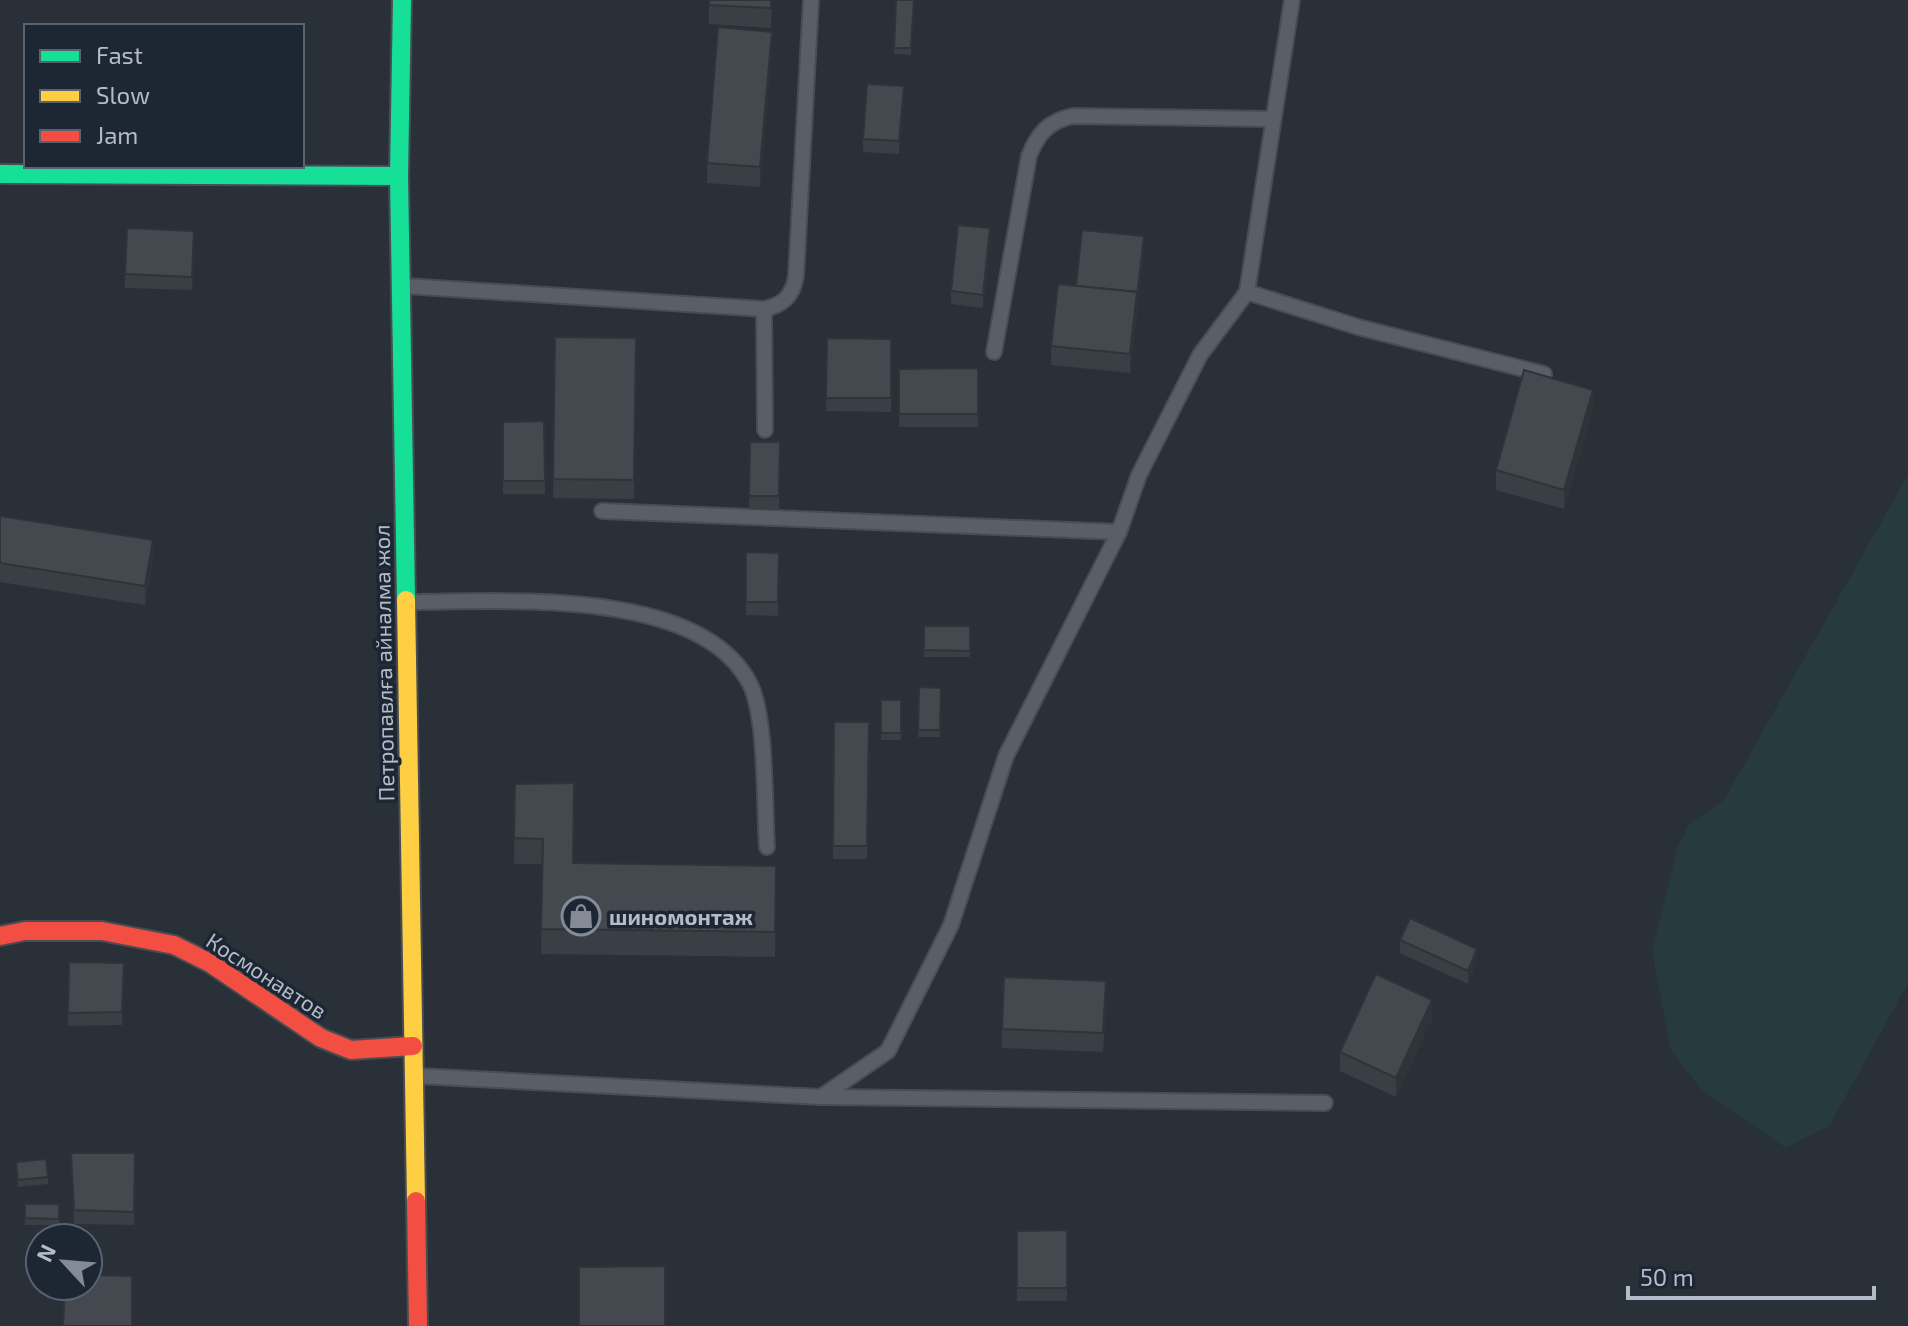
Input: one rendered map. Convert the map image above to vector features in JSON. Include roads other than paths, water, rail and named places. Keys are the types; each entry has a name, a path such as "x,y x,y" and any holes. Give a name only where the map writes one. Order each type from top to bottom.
{"main road":[{"name":"Петропавлға айналма жол","path":"402,0 399,176 418,1326"},
{"path":"0,174 399,176"},
{"name":"Космонавтов","path":"0,936 25,931 102,931 174,945 210,963 321,1038 351,1050 413,1046"}],"lane":[{"path":"401,285 764,309 787,299 794,288 796,276 811,0"},
{"path":"821,1097 888,1051 951,925 1006,756 1119,532 1139,475 1200,355 1247,292 1292,0"},
{"path":"994,352 1029,156 1044,128 1059,119 1073,116 1273,119"},
{"path":"1247,292 1358,327 1544,374"},
{"path":"764,309 765,430"},
{"path":"602,511 1119,532"},
{"path":"406,602 572,602 649,616 708,640 734,660 750,685 759,710 767,847"},
{"path":"413,1076 821,1097 1325,1103"}],"place":[{"name":"шиномонтаж","path":"581,916"}]}
